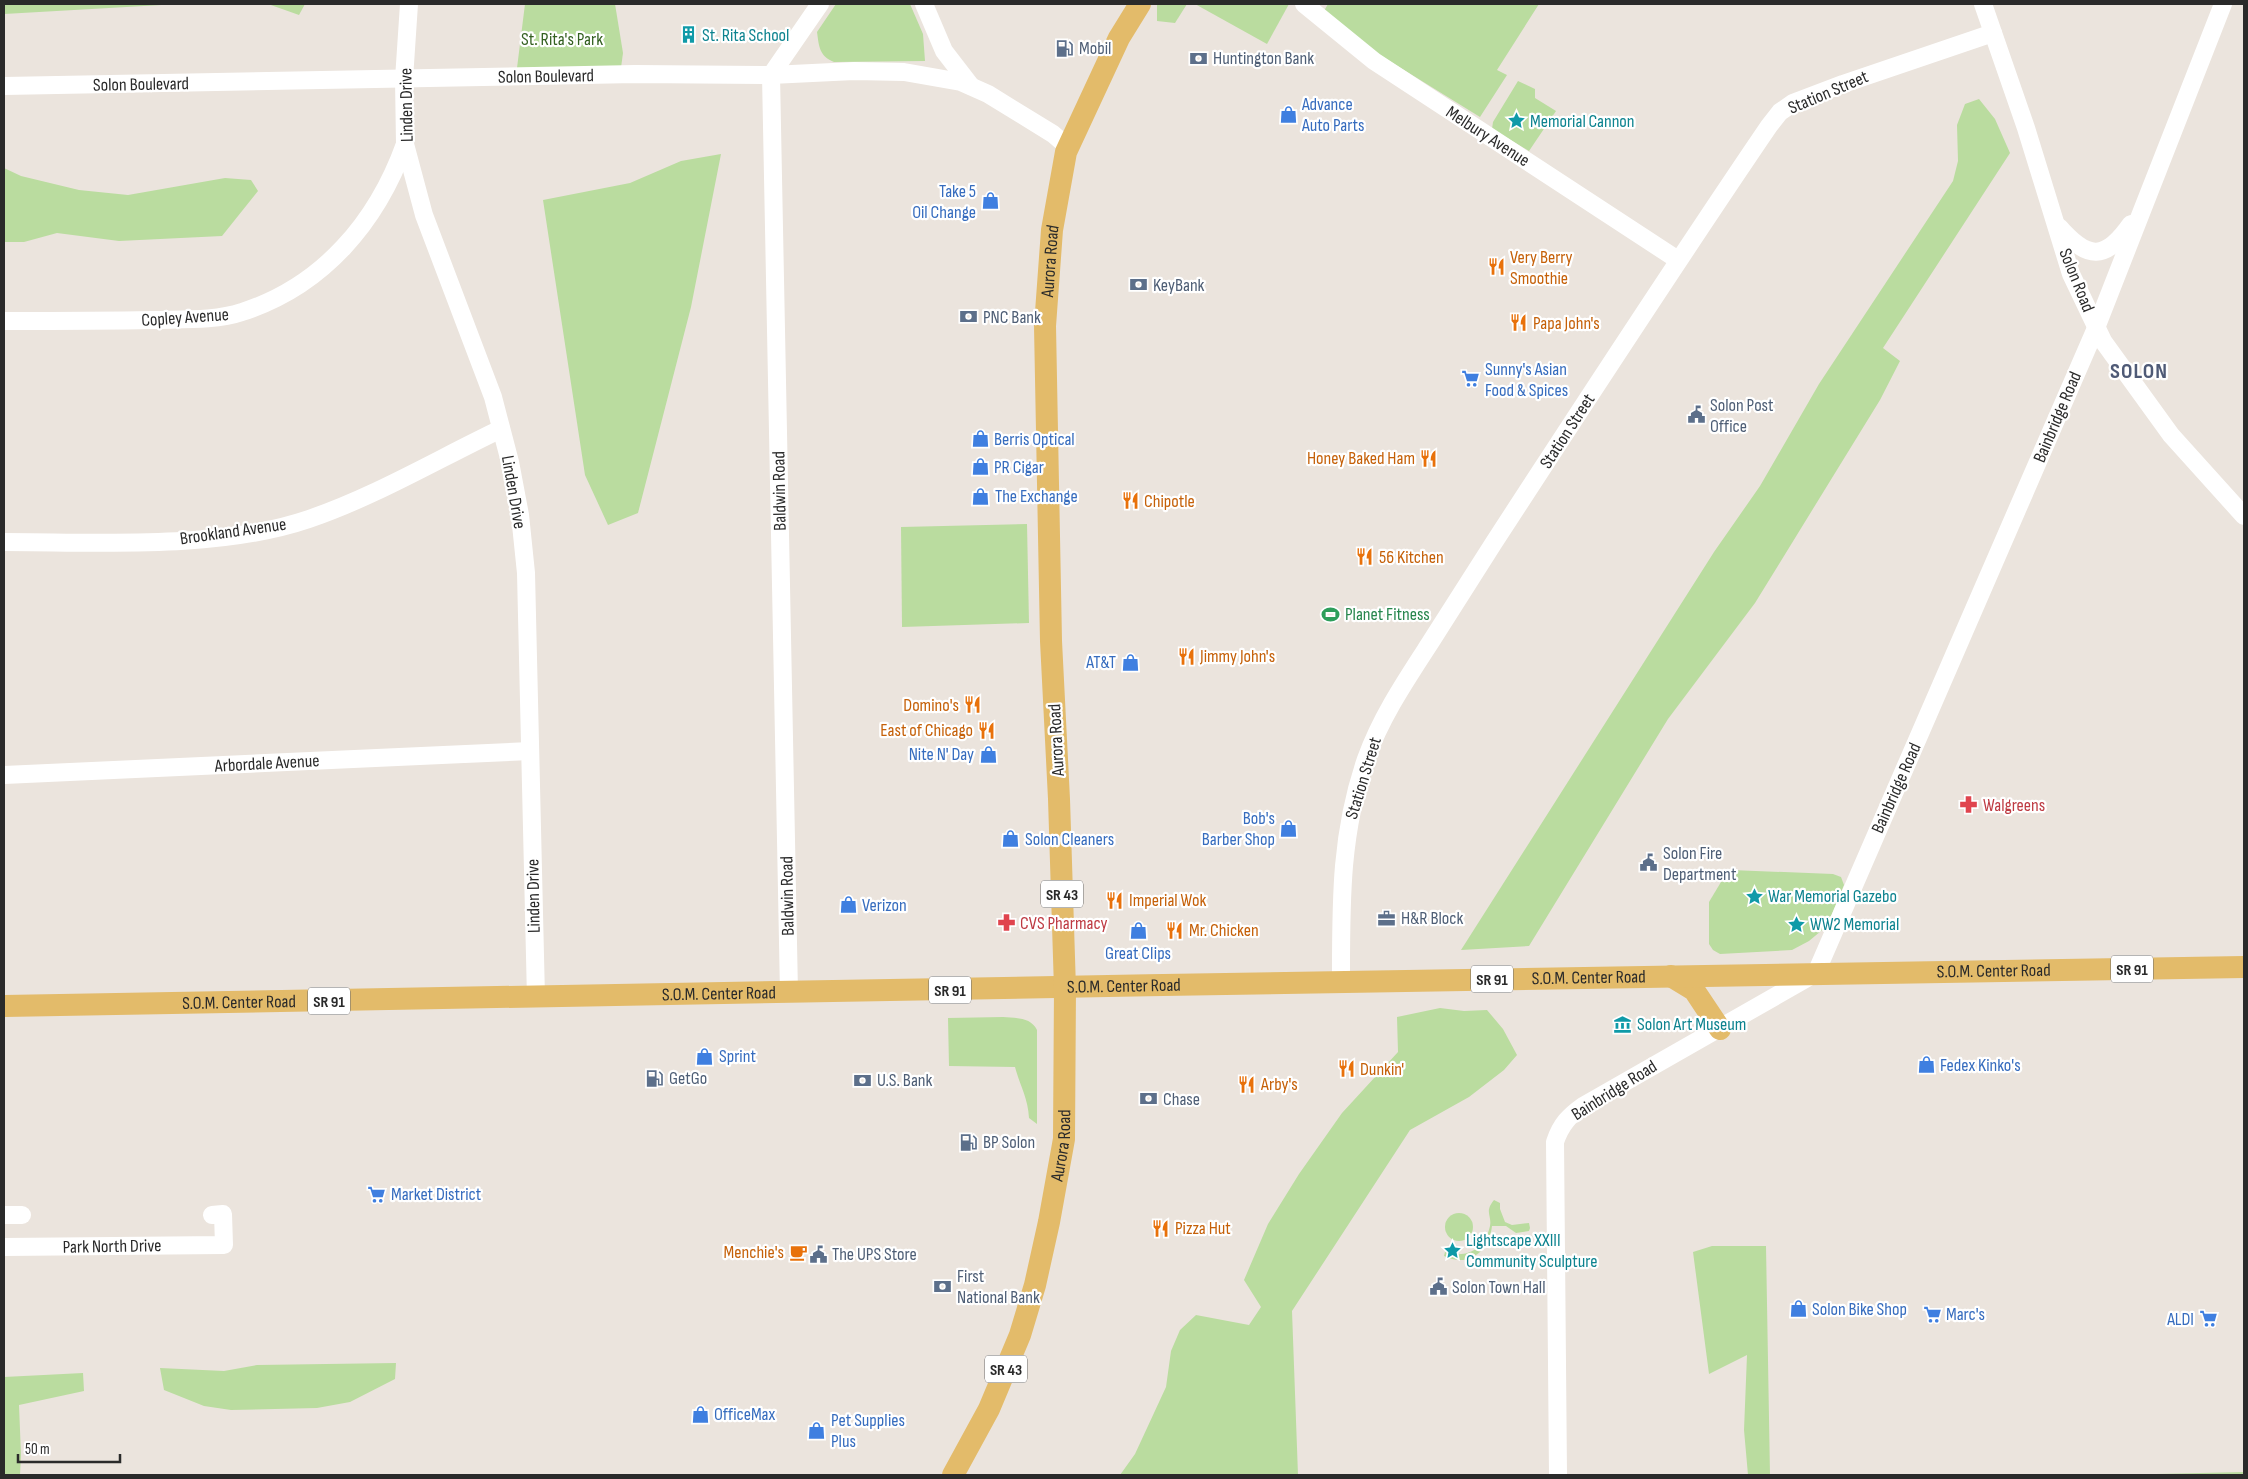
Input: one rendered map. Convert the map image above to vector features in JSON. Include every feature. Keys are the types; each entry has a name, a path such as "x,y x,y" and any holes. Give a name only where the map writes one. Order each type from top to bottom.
{"main road":[{"name":"Aurora Road","path":"953,1475 989,1409 1020,1335 1049,1222 1064,1139 1065,988 1051,641 1045,326 1052,230 1068,148 1118,38 1140,4"},
{"name":"S.O.M. Center Road","path":"4,1006 2244,967"},
{"path":"1671,976 1694,990 1720,1028"}],"street":[{"path":"399,4 406,26"},
{"name":"Linden Drive","path":"409,4 406,26 404,79 405,144 424,215 452,293 473,341 502,429 520,514 526,573 536,998"},
{"path":"771,75 820,4"},
{"path":"924,4 944,51 971,86"},
{"name":"Melbury Avenue","path":"1304,4 1374,61 1678,260"},
{"name":"Solon Road","path":"1983,4 2026,128 2071,274 2096,328 2103,341 2171,435 2244,516"},
{"name":"Bainbridge Road","path":"1558,1475 1555,1142 1560,1127 1568,1117 1583,1106 1816,973 2096,328 2223,4"},
{"name":"Station Street","path":"1341,982 1341,901 1347,832 1356,790 1377,730 1415,666 1678,260 1769,126 1780,112 1793,103 1993,33"},
{"name":"Solon Boulevard","path":"4,86 635,74 771,75 854,71 904,72 937,77 971,86 1014,108 1053,134 1068,148"},
{"name":"Baldwin Road","path":"771,75 789,993"},
{"name":"Copley Avenue","path":"4,322 195,319 241,313 286,294 331,262 365,222 396,170 405,144"},
{"path":"2056,223 2072,241 2088,252 2105,251 2122,238 2144,206"},
{"name":"Brookland Avenue","path":"4,542 153,541 207,538 265,530 308,519 357,500 502,429"},
{"name":"Arbordale Avenue","path":"4,775 530,751"},
{"name":"Park North Drive","path":"4,1247 224,1245 223,1214 212,1215"},
{"path":"4,1215 22,1215"}],"green space":[{"path":"4,4 179,4 4,14"},
{"path":"268,4 305,4 299,15"},
{"name":"St. Rita's Park","path":"525,4 615,4 623,53 620,75 516,76"},
{"path":"836,4 910,4 923,34 925,61 834,62 829,60 821,50 817,32"},
{"path":"1157,4 1187,4 1175,23 1157,21"},
{"path":"1195,4 1289,4 1267,44"},
{"path":"1328,4 1539,4 1497,70 1507,75 1480,117 1320,18"},
{"path":"1518,81 1535,89 1535,98 1556,111 1529,151 1492,129 1493,122"},
{"path":"1979,99 1995,119 2010,153 1883,348 1900,361 1880,400 1755,603 1668,719 1529,946 1461,950 1714,552 1760,486 1819,384 1953,181 1958,161 1957,125 1965,104"},
{"path":"721,154 691,307 638,513 608,525 585,475 543,200 630,183 681,161"},
{"path":"4,168 21,176 79,190 128,195 225,178 251,180 258,191 222,236 119,241 57,233 24,242 4,242"},
{"path":"1027,524 1029,623 902,627 901,527"},
{"path":"1731,870 1833,874 1841,877 1844,885 1827,926 1809,941 1792,950 1720,954 1713,950 1709,944 1709,902 1724,877"},
{"path":"1440,1008 1464,1011 1487,1010 1503,1029 1517,1055 1504,1070 1469,1097 1410,1130 1292,1311 1298,1475 1120,1475 1135,1454 1166,1387 1171,1351 1180,1330 1196,1315 1249,1325 1261,1307 1244,1280 1268,1224 1299,1174 1342,1113 1398,1052 1397,1017"},
{"path":"1003,1017 1027,1020 1037,1030 1037,1124 1029,1118 1015,1067 949,1066 948,1018"},
{"path":"1494,1200 1500,1203 1500,1209 1505,1222 1512,1225 1529,1223 1529,1231 1516,1233 1506,1226 1492,1226 1487,1243 1476,1255 1469,1259 1461,1260 1444,1256 1445,1252 1453,1254 1468,1253 1484,1241 1490,1226 1489,1208"},
{"path":"1459,1213 1469,1217 1473,1227 1469,1237 1459,1241 1449,1237 1445,1227 1449,1217"},
{"path":"1712,1246 1766,1246 1770,1475 1748,1475 1744,1430 1747,1355 1709,1374 1693,1252"},
{"path":"396,1363 395,1379 350,1402 317,1408 231,1410 204,1406 164,1390 160,1368 224,1371 257,1365"},
{"path":"83,1373 84,1391 19,1405 20,1475 4,1475 4,1377"},
{"path":"2244,1472 2244,1475 2112,1475"}],"place":[{"name":"St. Rita School","path":"688,35"},
{"name":"Mobil","path":"1065,48"},
{"name":"Huntington Bank","path":"1199,58"},
{"name":"Advance Auto Parts","path":"1288,114"},
{"name":"Memorial Cannon","path":"1516,121"},
{"name":"Take 5 Oil Change","path":"990,201"},
{"name":"Very Berry Smoothie","path":"1496,267"},
{"name":"KeyBank","path":"1139,285"},
{"name":"PNC Bank","path":"969,317"},
{"name":"Papa John's","path":"1519,323"},
{"name":"Sunny's Asian Food & Spices","path":"1471,379"},
{"name":"Solon Post Office","path":"1696,415"},
{"name":"Berris Optical","path":"980,439"},
{"name":"Honey Baked Ham","path":"1429,458"},
{"name":"PR Cigar","path":"980,467"},
{"name":"The Exchange","path":"981,496"},
{"name":"Chipotle","path":"1130,501"},
{"name":"56 Kitchen","path":"1365,557"},
{"name":"Planet Fitness","path":"1331,614"},
{"name":"Jimmy John's","path":"1186,656"},
{"name":"AT&T","path":"1130,662"},
{"name":"Domino's","path":"973,705"},
{"name":"East of Chicago","path":"987,730"},
{"name":"Nite N' Day","path":"988,754"},
{"name":"Walgreens","path":"1969,805"},
{"name":"Bob's Barber Shop","path":"1289,828"},
{"name":"Solon Cleaners","path":"1011,839"},
{"name":"Solon Fire Department","path":"1649,863"},
{"name":"War Memorial Gazebo","path":"1754,896"},
{"name":"Imperial Wok","path":"1115,900"},
{"name":"Verizon","path":"848,905"},
{"name":"H&R Block","path":"1387,918"},
{"name":"CVS Pharmacy","path":"1006,923"},
{"name":"WW2 Memorial","path":"1796,924"},
{"name":"Great Clips","path":"1138,930"},
{"name":"Mr. Chicken","path":"1175,930"},
{"name":"Solon Art Museum","path":"1623,1024"},
{"name":"Sprint","path":"705,1056"},
{"name":"Fedex Kinko's","path":"1926,1065"},
{"name":"Dunkin'","path":"1346,1069"},
{"name":"GetGo","path":"655,1078"},
{"name":"U.S. Bank","path":"863,1080"},
{"name":"Arby's","path":"1247,1084"},
{"name":"Chase","path":"1149,1099"},
{"name":"BP Solon","path":"969,1142"},
{"name":"Market District","path":"377,1194"},
{"name":"Pizza Hut","path":"1161,1228"},
{"name":"Lightscape XXIII Community Sculpture","path":"1452,1250"},
{"name":"Menchie's","path":"798,1252"},
{"name":"The UPS Store","path":"818,1254"},
{"name":"First National Bank","path":"943,1286"},
{"name":"Solon Town Hall","path":"1438,1287"},
{"name":"Solon Bike Shop","path":"1798,1309"},
{"name":"Marc's","path":"1932,1314"},
{"name":"ALDI","path":"2208,1319"},
{"name":"OfficeMax","path":"700,1414"},
{"name":"Pet Supplies Plus","path":"817,1430"}],"district":[{"name":"SOLON","path":"2139,370"}]}
